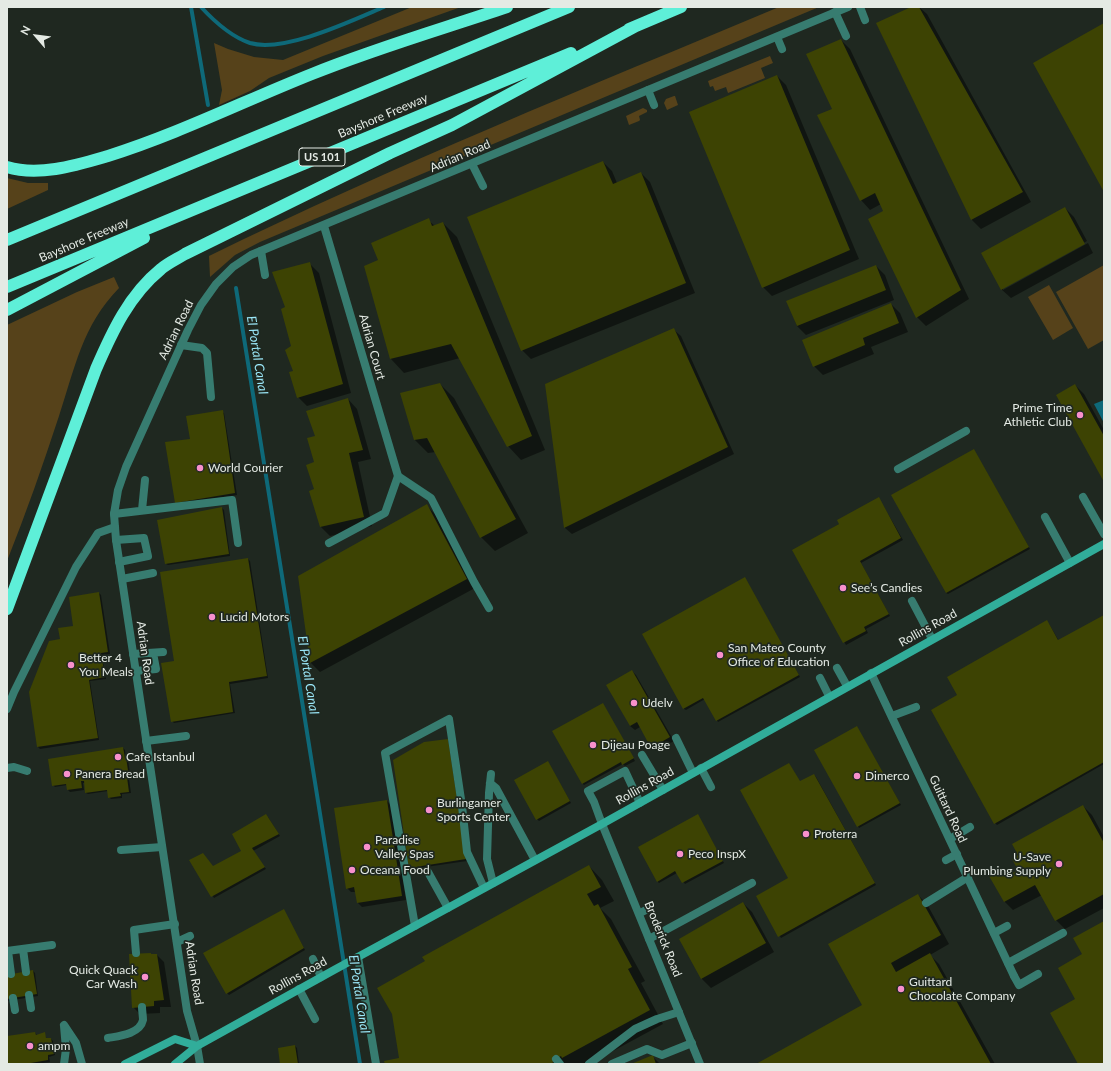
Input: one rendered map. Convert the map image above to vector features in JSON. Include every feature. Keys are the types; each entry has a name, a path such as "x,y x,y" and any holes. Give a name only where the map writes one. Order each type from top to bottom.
{"highway":[{"path":"7,167 32,170 54,169 83,163 123,151 170,134 312,74 366,54 507,7"},
{"path":"7,240 569,7"},
{"name":"Bayshore Freeway","path":"7,287 681,7"},
{"path":"7,609 96,369 111,334 124,311 141,289 162,269 199,247 390,153 452,125 636,26"},
{"path":"7,310 216,201"}],"main road":[{"name":"Rollins Road","path":"176,1064 198,1046 321,977 640,803 829,696 1104,544"},
{"path":"125,1064 175,1039 198,1046"}],"street":[{"name":"Adrian Road","path":"200,1064 198,1046 187,1011 175,924 135,671 116,540 114,514 118,490 126,467 181,345 201,305 216,284 233,267 251,255 324,226 848,7"},
{"path":"860,7 865,20"},
{"path":"835,12 846,36"},
{"path":"777,37 782,49"},
{"path":"648,90 654,105"},
{"path":"472,164 483,186"},
{"name":"Adrian Court","path":"324,226 398,476"},
{"path":"261,251 265,275"},
{"path":"181,345 202,348 208,354 211,397"},
{"path":"898,469 966,431"},
{"path":"329,543 385,513 398,476 431,498 489,608"},
{"path":"142,510 145,480"},
{"path":"1083,496 1104,534"},
{"path":"114,514 232,500 238,543"},
{"path":"1045,517 1070,563"},
{"path":"7,710 14,692 76,566 98,533 115,527"},
{"path":"116,540 144,538 148,556 119,562"},
{"path":"122,579 153,573"},
{"path":"912,601 932,639"},
{"path":"133,654 163,652"},
{"path":"135,671 156,669 153,653"},
{"path":"837,668 847,686"},
{"name":"Guittard Road","path":"871,673 1014,976 1019,985 1038,974"},
{"path":"820,678 829,696"},
{"path":"892,716 916,706"},
{"path":"415,926 385,753 449,719 462,806 467,852 484,888"},
{"path":"146,741 186,736"},
{"path":"676,738 693,773"},
{"path":"642,755 663,790"},
{"path":"7,768 14,767 27,771"},
{"path":"701,768 711,787"},
{"name":"Broderick Road","path":"640,803 625,770 588,791 594,802 640,914 700,1064"},
{"path":"491,774 487,859 493,883"},
{"path":"490,783 496,788 535,860"},
{"path":"950,839 970,827"},
{"path":"121,850 162,847"},
{"path":"946,860 957,854"},
{"path":"428,872 448,908"},
{"path":"926,903 968,878"},
{"path":"649,939 752,883"},
{"path":"640,914 650,908"},
{"path":"136,953 134,930 175,924"},
{"path":"994,933 1007,926"},
{"path":"1008,963 1063,933"},
{"path":"177,942 190,936"},
{"path":"10,974 7,951 52,945"},
{"path":"23,949 26,972"},
{"path":"313,959 321,977"},
{"path":"355,959 376,1064"},
{"path":"299,990 315,1019"},
{"path":"29,995 31,1008"},
{"path":"13,998 15,1010"},
{"path":"108,1038 125,1035 141,1025 143,1019 142,1007"},
{"path":"589,1064 635,1029 657,1019 679,1012"},
{"path":"64,1064 66,1049 64,1025 76,1043 82,1064"},
{"path":"612,1064 647,1049 662,1055 692,1044"}],"shaded area":[{"path":"412,7 461,7 323,56 269,78 250,91 219,105 222,90 214,43 254,57 283,60"},
{"path":"779,7 819,7 260,242 235,255 210,277 209,256 279,222 492,127"},
{"path":"770,56 773,63 761,68 765,78 728,93 726,87 715,91 713,86 710,87 708,81"},
{"path":"674,96 678,105 667,110 664,103 666,99"},
{"path":"643,108 647,110 647,112 639,116 639,121 629,125 626,116"},
{"path":"7,178 28,183 48,183 48,190 7,209"},
{"path":"1104,265 1104,340 1088,349 1056,292"},
{"path":"114,277 119,288 106,302 96,317 81,348 41,471 7,561 7,325 77,292"},
{"path":"1049,285 1073,328 1053,340 1028,297"}],"water":[{"path":"1104,400 1104,423 1094,404"}],"building":[{"path":"911,7 919,7 1023,192 971,220 876,23"},
{"path":"1104,23 1104,192 1033,63"},
{"path":"841,39 961,290 916,318 868,219 883,211 875,193 860,201 817,115 832,109 806,54"},
{"path":"777,75 850,250 762,288 689,112"},
{"path":"603,161 613,184 641,172 686,283 521,351 467,217"},
{"path":"1065,207 1085,244 1001,290 981,253"},
{"path":"429,218 432,226 443,222 532,436 507,447 451,344 390,359 364,266 378,260 371,243"},
{"path":"310,262 343,384 297,398 289,372 293,371 285,350 291,346 281,309 285,307 272,272"},
{"path":"876,265 886,290 797,326 786,301"},
{"path":"891,303 899,323 863,338 865,345 813,367 802,340"},
{"path":"674,328 728,447 564,528 545,384"},
{"path":"440,383 516,519 480,538 427,438 414,440 400,393"},
{"name":"Prime Time Athletic Club","path":"1075,384 1104,436 1104,482 1056,395"},
{"path":"348,398 363,450 349,453 364,517 320,527 309,491 314,489 306,465 314,462 307,438 315,436 306,411"},
{"name":"World Courier","path":"223,410 235,493 175,503 165,442 190,439 186,416"},
{"path":"974,449 1029,547 946,593 891,495"},
{"name":"See’s Candies","path":"879,497 901,538 860,561 889,614 864,627 866,631 843,643 792,550 839,524 837,520"},
{"path":"427,504 467,579 310,663 298,576"},
{"path":"222,507 229,554 165,564 157,520"},
{"name":"Lucid Motors","path":"248,558 267,676 229,682 233,712 171,722 161,663 174,661 160,572"},
{"name":"San Mateo County Office of Education","path":"745,577 799,675 716,721 703,698 683,709 642,634"},
{"name":"Better 4 You Meals","path":"99,592 108,652 101,653 105,677 89,680 98,738 37,747 29,692 49,641 60,639 58,628 73,626 69,597"},
{"path":"1104,615 1104,762 994,824 931,710 957,695 947,677 1047,620 1058,640"},
{"name":"Udelv","path":"632,670 670,737 651,748 637,722 630,726 606,685"},
{"name":"Dijeau Poage","path":"603,703 634,758 622,765 621,762 582,784 552,731"},
{"name":"Dimerco","path":"857,726 900,803 857,827 814,750"},
{"name":"Burlingamer Sports Center","path":"448,739 466,859 409,868 393,760 424,742"},
{"path":"123,747 129,777 127,777 129,792 120,793 121,796 108,798 107,790 85,793 84,781 81,781 82,788 67,790 66,784 52,786 48,759"},
{"path":"548,761 570,801 536,820 514,780"},
{"name":"Proterra","path":"789,763 800,781 814,774 875,883 778,937 756,896 788,878 740,790"},
{"name":"Paradise Valley Spas","path":"387,800 402,896 357,903 354,887 346,889 334,808"},
{"name":"U-Save Plumbing Supply","path":"1083,805 1104,843 1104,894 1055,921 1035,885 1004,902 989,876 1002,869 1006,877 1018,870 1012,859 1018,855 1012,844"},
{"path":"266,814 279,834 252,848 265,867 211,897 189,860 203,853 213,866 241,851 232,834"},
{"name":"Peco InspX","path":"698,814 723,861 682,883 675,871 657,882 638,847"},
{"path":"589,865 601,887 587,894 594,906 598,904 632,967 628,969 650,1010 562,1058 561,1056 554,1060 552,1064 385,1064 384,1061 399,1058 392,1014 377,988 425,961 422,957"},
{"name":"Guittard Chocolate Company","path":"918,894 941,935 891,963 896,972 930,953 991,1064 756,1064 862,1005 828,944"},
{"path":"743,902 766,943 701,979 679,939"},
{"path":"284,909 304,948 226,994 203,953"},
{"path":"1104,921 1104,1064 1078,1064 1050,1013 1075,999 1058,968 1082,954 1073,938"},
{"name":"Quick Quack Car Wash","path":"129,954 157,954 164,1000 154,1001 154,1006 132,1008"},
{"path":"33,970 37,994 7,999 7,975"},
{"name":"ampm","path":"35,1032 36,1035 45,1032 46,1038 51,1038 54,1054 48,1055 48,1060 25,1064 7,1064 7,1036"},
{"path":"295,1045 298,1064 280,1064 278,1048"},
{"path":"653,1055 656,1064 631,1064"}],"waterway":[{"name":"El Portal Canal","path":"191,7 208,105"},
{"path":"201,7 217,23 236,37 250,43 264,45 281,44 299,40 336,27 384,7"},
{"name":"El Portal Canal","path":"236,288 360,1064"}],"place":[{"name":"Prime Time Athletic Club","path":"1080,415"},
{"name":"World Courier","path":"200,468"},
{"name":"See’s Candies","path":"843,588"},
{"name":"Lucid Motors","path":"212,617"},
{"name":"San Mateo County Office of Education","path":"720,655"},
{"name":"Better 4 You Meals","path":"71,665"},
{"name":"Udelv","path":"634,703"},
{"name":"Dijeau Poage","path":"593,745"},
{"name":"Cafe Istanbul","path":"118,757"},
{"name":"Panera Bread","path":"67,774"},
{"name":"Dimerco","path":"857,776"},
{"name":"Burlingamer Sports Center","path":"429,810"},
{"name":"Proterra","path":"806,834"},
{"name":"Paradise Valley Spas","path":"367,847"},
{"name":"Peco InspX","path":"680,854"},
{"name":"U-Save Plumbing Supply","path":"1059,864"},
{"name":"Oceana Food","path":"352,870"},
{"name":"Quick Quack Car Wash","path":"145,977"},
{"name":"Guittard Chocolate Company","path":"901,989"},
{"name":"ampm","path":"30,1046"}]}
